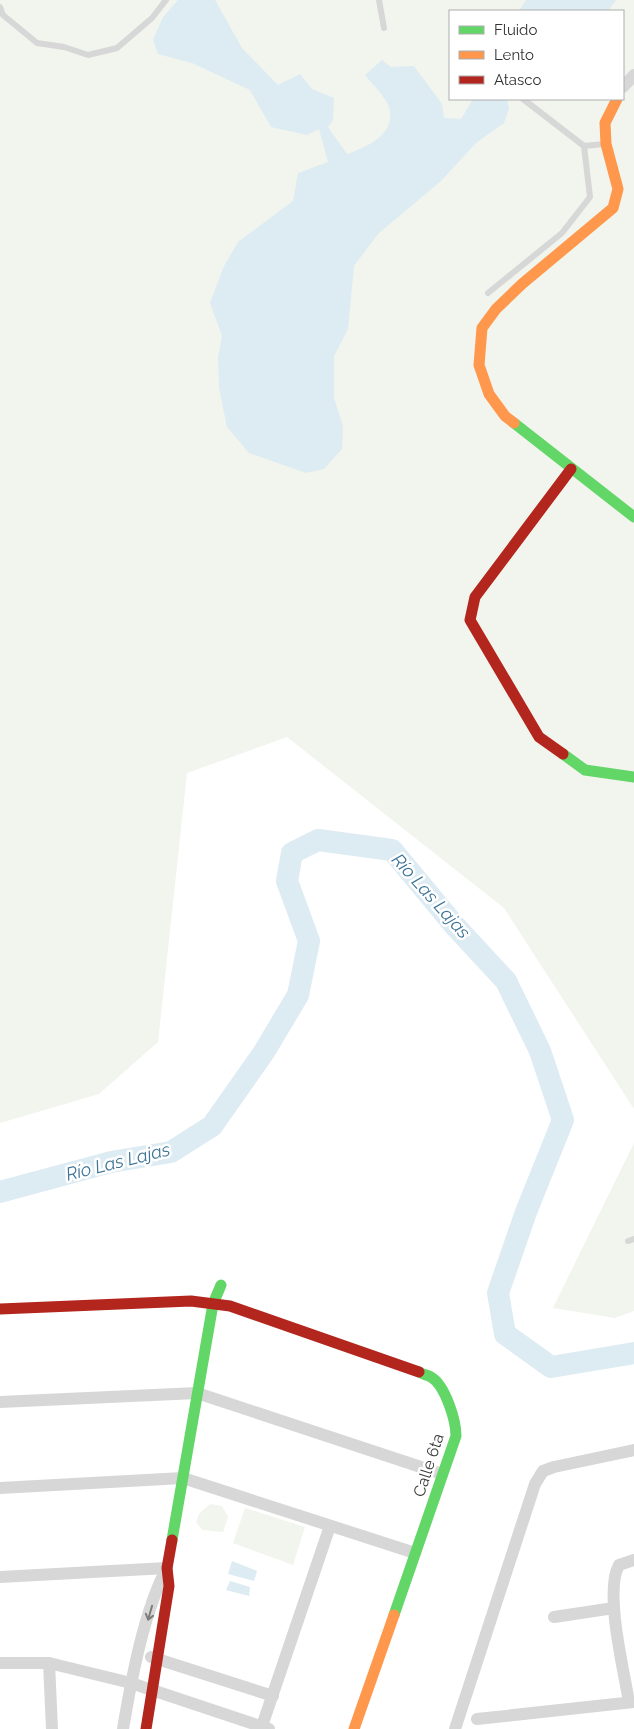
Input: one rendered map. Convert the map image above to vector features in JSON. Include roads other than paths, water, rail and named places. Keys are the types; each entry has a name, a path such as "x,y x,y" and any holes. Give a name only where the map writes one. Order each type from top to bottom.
{"street":[{"path":"624,86 634,75"},
{"path":"616,100 605,123 606,144 618,189 613,208 522,284 496,309 482,328 479,365 489,394 505,416 634,518"},
{"path":"571,470 475,597 470,620 540,737 585,770 634,777"},
{"path":"146,1729 168,1586 167,1568 213,1304 221,1286"},
{"name":"Calle 6ta","path":"0,1309 191,1301 230,1306 432,1377 446,1400 456,1423 456,1436 354,1729"},
{"path":"0,1402 197,1393 442,1474"},
{"path":"455,1729 535,1484 542,1472 554,1467 634,1450"},
{"path":"0,1488 183,1478 415,1553"},
{"path":"0,1663 48,1663 131,1683 264,1728 330,1526"},
{"path":"477,1719 632,1702 614,1608 615,1573 619,1565 634,1560"},
{"path":"0,1577 167,1568"},
{"path":"123,1729 131,1683 139,1652 158,1584 167,1568"},
{"path":"554,1618 614,1608"},
{"path":"139,1652 273,1696"},
{"path":"48,1663 52,1729"}],"lane":[{"path":"0,7 2,15 37,43 64,47 88,55 117,48 152,18 166,0"},
{"path":"379,0 384,28"},
{"path":"524,100 584,146 606,144"},
{"path":"488,293 562,233 590,197 584,146"}],"waterway":[{"name":"Río Las Lajas","path":"0,1192 111,1162 171,1152 212,1126 264,1052 298,995 309,941 287,881 292,853 318,840 392,850 455,926 506,981 540,1051 563,1120 526,1212 498,1293 505,1334 551,1367 634,1353"}]}
